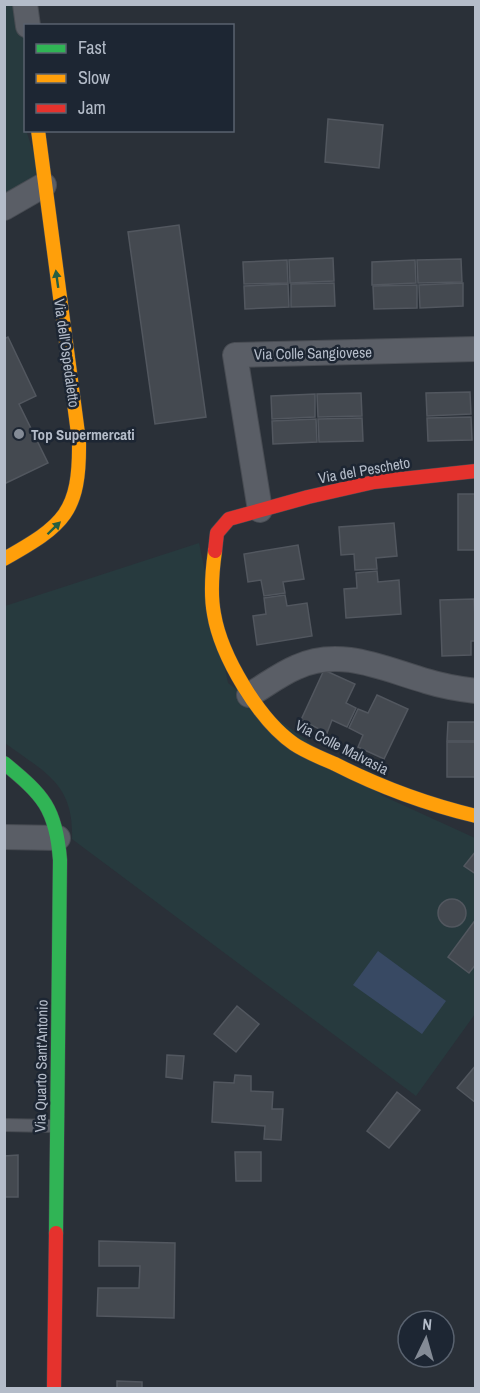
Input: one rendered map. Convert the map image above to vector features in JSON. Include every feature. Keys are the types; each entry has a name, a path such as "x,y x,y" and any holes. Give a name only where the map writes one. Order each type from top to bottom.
{"street":[{"path":"26,4 28,24"},
{"name":"Via dell'Ospedaletto","path":"4,559 45,536 58,524 68,512 73,501 80,474 75,406 38,132"},
{"path":"4,208 44,185"},
{"name":"Via Colle Sangiovese","path":"260,510 236,355 476,350"},
{"name":"Via del Pescheto","path":"260,510 374,482 476,471"},
{"name":"Via Colle Malvasia","path":"260,510 229,519 217,533 211,584 214,616 229,660 265,719 295,745 379,786 446,809 476,816"},
{"path":"249,695 298,666 321,660 343,658 429,682 476,691"},
{"name":"Via Quarto Sant'Antonio","path":"4,763 44,801 56,826 60,860 54,1389"},
{"path":"4,837 58,838"}],"lane":[{"path":"4,1125 56,1126"}],"green space":[{"path":"4,5 25,5 24,132 27,132 44,185 4,198"},
{"path":"199,543 228,683 383,796 475,838 475,1014 416,1096 72,839 68,805 62,792 44,772 5,743 5,606"}],"water":[{"path":"378,951 446,1001 422,1034 353,985"}],"building":[{"path":"328,119 383,125 379,168 325,162"},
{"path":"179,225 206,417 155,424 128,232"},
{"path":"333,258 334,281 290,283 289,260"},
{"path":"461,259 462,282 418,283 417,260"},
{"path":"287,260 288,283 244,284 243,262"},
{"path":"415,260 416,283 372,285 372,262"},
{"path":"334,283 335,306 291,307 291,284"},
{"path":"463,283 463,306 420,308 419,285"},
{"path":"288,284 289,307 245,309 244,286"},
{"path":"417,285 417,308 374,309 373,286"},
{"name":"Top Supermercati","path":"8,337 36,396 19,404 48,463 4,484 4,339"},
{"path":"470,392 471,414 427,416 426,393"},
{"path":"361,393 362,416 318,417 317,394"},
{"path":"315,394 315,417 272,419 271,396"},
{"path":"471,417 472,440 428,441 427,418"},
{"path":"362,418 363,441 319,442 318,419"},
{"path":"316,419 317,442 273,444 272,421"},
{"path":"458,494 476,494 476,550 458,550"},
{"path":"394,523 397,556 376,558 377,569 355,570 354,554 341,555 339,527"},
{"path":"298,545 304,579 283,582 285,593 264,596 261,580 248,582 244,554"},
{"path":"377,571 378,582 399,580 401,614 346,618 344,589 357,588 356,573"},
{"path":"285,595 287,606 307,603 312,636 257,645 253,616 266,614 264,598"},
{"path":"474,599 476,641 471,641 471,655 442,656 440,600"},
{"path":"324,670 355,684 346,703 356,708 347,727 332,720 327,733 301,720"},
{"path":"377,695 408,709 384,759 358,747 363,735 349,728 358,709 368,713"},
{"path":"448,722 476,722 476,741 447,741"},
{"path":"447,742 476,742 476,777 447,777"},
{"path":"476,851 476,874 464,866"},
{"path":"452,899 462,903 466,913 462,923 452,927 442,923 438,913 442,903"},
{"path":"476,919 476,964 469,973 448,957"},
{"path":"237,1006 259,1024 236,1052 214,1034"},
{"path":"167,1055 184,1056 182,1079 166,1077"},
{"path":"476,1065 476,1103 457,1088"},
{"path":"235,1075 251,1076 251,1091 273,1092 272,1109 283,1109 281,1140 264,1139 265,1126 212,1122 214,1082 234,1083"},
{"path":"397,1092 420,1110 389,1148 367,1131"},
{"path":"235,1152 261,1152 261,1181 236,1181"},
{"path":"18,1155 18,1197 4,1197 4,1156"},
{"path":"99,1241 175,1243 174,1318 97,1316 98,1288 139,1288 140,1266 99,1266"},
{"path":"117,1381 142,1382 142,1388 117,1388"}],"traffic: fast":[{"path":"4,763 29,784 45,804 55,827 60,860 56,1233"}],"traffic: slow":[{"path":"4,559 41,536 64,514 72,501 79,465 79,441 38,132"},
{"path":"215,551 212,598 218,631 243,686 281,733 304,750 369,780 421,800 476,816"}],"traffic: jam":[{"path":"215,551 217,533 229,519 374,482 476,471"},
{"path":"54,1388 56,1233"}],"place":[{"name":"Top Supermercati","path":"19,434"}]}
